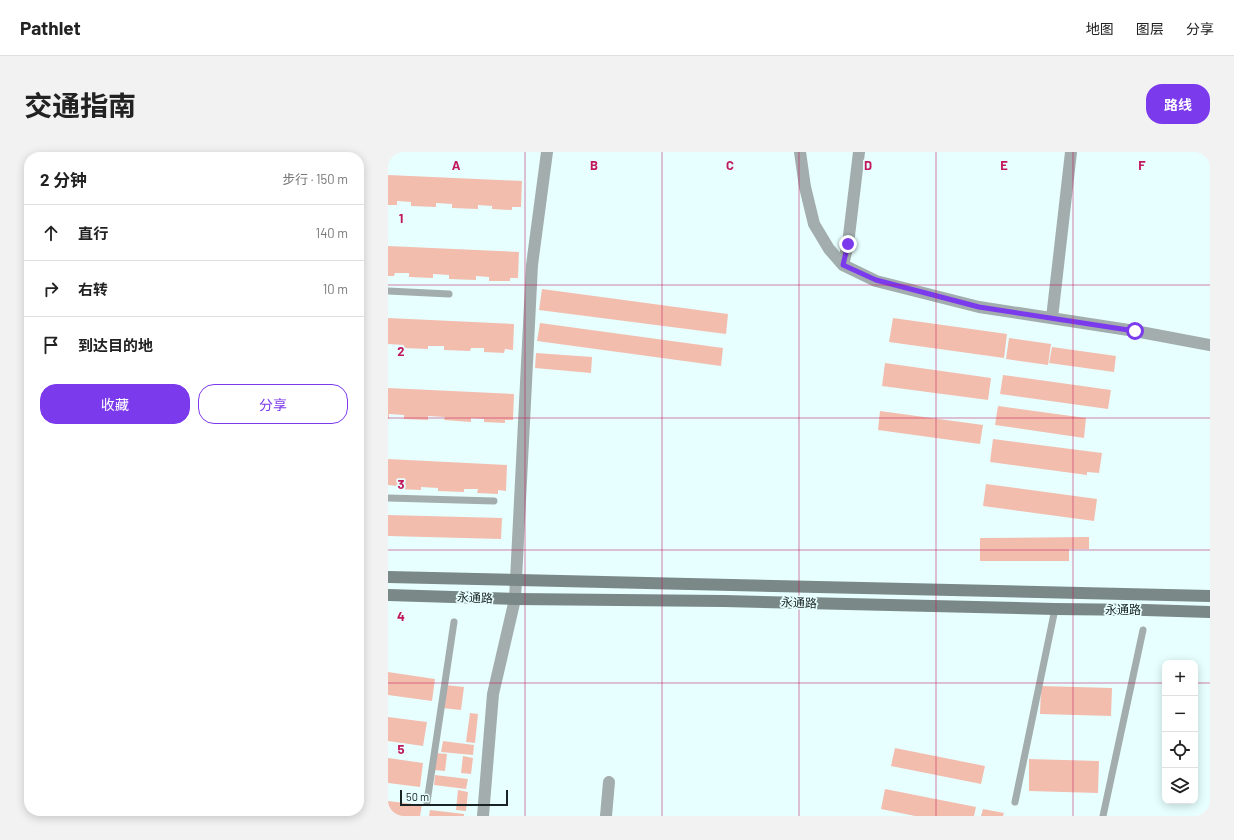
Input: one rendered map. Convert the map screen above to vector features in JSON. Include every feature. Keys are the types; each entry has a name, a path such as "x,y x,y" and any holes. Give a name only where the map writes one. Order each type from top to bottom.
{"main road":[{"name":"永通路","path":"388,577 1210,596"},
{"name":"永通路","path":"388,595 515,599 724,601 1056,610 1210,612"}],"street":[{"path":"483,816 493,694 515,599 532,265 547,152"},
{"path":"800,152 805,187 814,224 829,249 843,265 876,280 979,307 1135,331 1210,345"},
{"path":"843,265 848,244 859,152"},
{"path":"1052,318 1071,152"},
{"path":"606,816 609,782"}],"lane":[{"path":"388,291 449,294"},
{"path":"388,498 494,501"},
{"path":"1015,802 1056,610"},
{"path":"427,802 454,622"},
{"path":"1103,816 1143,630"}],"building":[{"path":"388,175 522,181 521,207 512,207 512,210 492,209 492,206 478,205 478,209 452,208 452,204 436,203 436,207 411,206 411,202 397,201 397,205 388,205"},
{"path":"388,246 519,252 518,278 510,278 510,281 489,281 489,277 476,276 476,280 449,279 449,275 433,274 433,278 409,277 409,273 395,273 394,276 388,276"},
{"path":"542,289 728,314 726,334 539,310"},
{"path":"388,318 514,324 513,350 505,349 504,353 484,352 484,348 471,348 470,351 444,350 444,346 428,346 428,349 403,348 404,345 388,344"},
{"path":"893,318 1007,334 1004,358 889,342"},
{"path":"540,323 723,348 721,366 537,341"},
{"path":"1009,338 1051,344 1048,365 1006,359"},
{"path":"1052,347 1116,356 1114,372 1049,363"},
{"path":"536,353 592,357 591,373 535,368"},
{"path":"885,363 991,378 988,400 882,386"},
{"path":"1003,375 1111,390 1108,409 1000,394"},
{"path":"388,388 514,394 513,420 505,420 505,423 484,422 484,419 471,418 471,422 444,420 445,417 428,416 428,420 404,419 404,415 389,414 388,419"},
{"path":"998,406 1086,418 1084,438 995,425"},
{"path":"880,411 983,425 980,444 878,430"},
{"path":"993,439 1102,453 1099,473 1087,472 1087,475 990,462"},
{"path":"388,459 507,465 506,491 498,490 498,494 477,493 478,489 464,489 464,492 438,491 438,488 421,487 421,490 397,489 397,486 388,485"},
{"path":"986,484 1097,499 1094,521 983,506"},
{"path":"388,515 502,518 501,539 388,536"},
{"path":"1089,537 1089,549 1069,549 1069,561 980,561 980,538"},
{"path":"388,672 435,679 432,701 388,695"},
{"path":"445,685 464,687 461,710 442,708"},
{"path":"1041,686 1112,688 1111,716 1040,714"},
{"path":"470,713 478,714 475,743 466,742"},
{"path":"388,717 427,722 423,746 388,741"},
{"path":"443,741 474,745 473,755 441,752"},
{"path":"895,748 985,766 981,784 891,766"},
{"path":"436,753 447,754 445,771 434,770"},
{"path":"463,756 473,758 471,774 461,773"},
{"path":"388,758 423,763 420,787 388,783"},
{"path":"1029,759 1099,761 1098,793 1029,791"},
{"path":"435,775 468,779 466,789 434,785"},
{"path":"885,789 976,807 974,816 915,816 881,809"},
{"path":"458,790 468,792 466,811 456,810"},
{"path":"388,801 422,805 420,816 388,816"},
{"path":"983,809 1004,813 1003,816 981,816"},
{"path":"430,810 464,814 464,816 429,816"}],"route":[{"path":"848,244 843,265 876,280 979,307 1135,331"}]}
